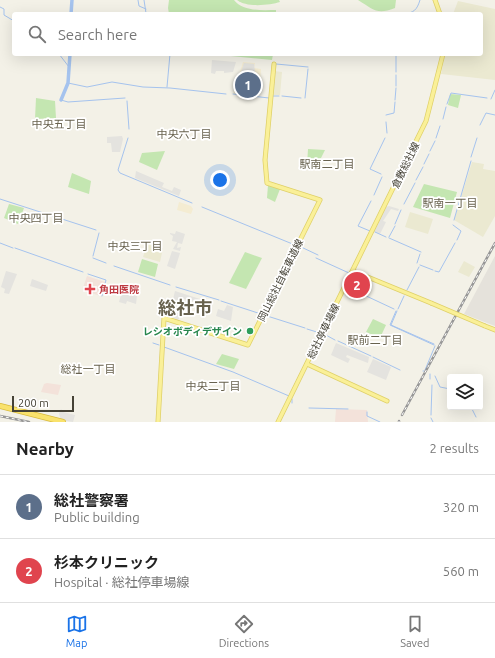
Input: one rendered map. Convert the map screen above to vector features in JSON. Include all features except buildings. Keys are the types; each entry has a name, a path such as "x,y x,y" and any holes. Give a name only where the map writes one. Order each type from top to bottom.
{"highway":[{"path":"0,406 63,422"}],"main road":[{"path":"435,0 439,12"},
{"name":"倉敷総社線","path":"353,271 426,121 442,56"},
{"name":"岡山総社自転車道線","path":"158,422 164,318 248,345 320,200 267,183 265,160 274,64"},
{"path":"353,271 495,330"},
{"name":"総社停車場線","path":"353,271 307,364 387,401"},
{"path":"278,422 307,364"}],"shaded area":[{"path":"458,1 495,9 495,80 441,74 445,56 483,56 483,12 454,12"},
{"path":"212,60 236,62 233,72 224,73 224,71 216,71 215,74 211,73"},
{"path":"243,62 255,63 254,68 261,69 259,96 233,94"},
{"path":"244,63 254,64 256,80 244,81 244,79 243,91 235,90"},
{"path":"274,71 282,72 280,95 272,95"},
{"path":"122,136 123,139 120,152 112,152 111,143 107,143 107,137"},
{"path":"472,162 484,164 483,169 495,171 495,216 483,237 454,220"},
{"path":"136,171 164,183 162,187 172,191 174,187 181,190 179,196 135,178"},
{"path":"179,202 191,206 193,209 191,214 177,210"},
{"path":"389,206 399,209 398,211 391,209 383,221 386,222 380,234 374,232 386,207"},
{"path":"410,212 433,219 428,234 405,227"},
{"path":"176,231 185,234 182,244 178,243 177,248 181,247 180,251 173,249 177,242 172,241 173,236 170,234 175,234"},
{"path":"147,244 163,248 160,262 143,257"},
{"path":"172,251 180,253 175,269 167,266"},
{"path":"495,256 495,326 464,314"},
{"path":"464,261 475,267 469,277 458,272"},
{"path":"6,271 17,274 9,294 4,293 5,289 1,287"},
{"path":"87,276 105,282 101,296 84,291 83,288"},
{"path":"32,279 48,285 46,291 30,286"},
{"path":"122,291 137,296 136,304 127,301 126,304 119,302"},
{"path":"175,291 200,299 198,303 180,298 176,310 182,313 178,320 169,316"},
{"path":"227,305 233,307 231,321 216,316 218,309 224,311"},
{"path":"336,343 369,357 368,363 347,355 346,357 350,359 348,363 331,355"},
{"path":"373,359 391,367 386,380 367,372"},
{"path":"44,384 61,385 58,395 41,392"},
{"path":"61,409 63,412 75,415 73,422 61,420 59,414"},
{"path":"336,409 367,410 368,422 335,422"}],"green space":[{"path":"169,0 234,0 243,7 259,10 276,10 276,12 169,12"},
{"path":"237,0 279,0 280,2 265,5 252,5 241,3"},
{"path":"358,0 396,0 395,8 380,11 372,9"},
{"path":"231,56 273,56 272,60"},
{"path":"450,94 461,95 458,108 448,105"},
{"path":"36,98 55,101 56,118 35,119"},
{"path":"308,149 325,150 316,168 307,165"},
{"path":"165,151 157,170 139,162 142,153"},
{"path":"72,173 91,181 89,194 68,187"},
{"path":"424,184 457,192 450,218 413,207"},
{"path":"268,185 280,189 275,202 267,198"},
{"path":"9,204 24,208 18,224 4,218"},
{"path":"245,252 262,258 246,289 229,283"},
{"path":"142,259 158,264 155,277 138,272"},
{"path":"373,319 386,325 380,338 366,332"},
{"path":"222,354 239,359 234,369 216,364"}],"waterway":[{"path":"71,12 72,0"},
{"path":"138,0 139,6 146,9"},
{"path":"144,0 146,12"},
{"path":"411,12 418,6 420,0"},
{"path":"0,7 4,9 4,15 12,20"},
{"path":"61,56 69,67"},
{"path":"61,100 68,83 70,56"},
{"path":"167,87 170,56"},
{"path":"396,56 396,72"},
{"path":"276,64 308,67"},
{"path":"305,98 308,69"},
{"path":"396,75 396,86"},
{"path":"68,83 87,87 112,82 143,87 170,88 226,94"},
{"path":"395,100 396,88"},
{"path":"491,99 495,90"},
{"path":"447,104 451,93 487,98"},
{"path":"233,94 269,98"},
{"path":"272,96 279,96"},
{"path":"282,96 301,98"},
{"path":"61,100 68,102 125,98"},
{"path":"127,101 129,129"},
{"path":"386,115 394,113 395,102"},
{"path":"443,119 446,107"},
{"path":"480,125 486,113 495,115"},
{"path":"386,122 387,133"},
{"path":"436,138 440,126"},
{"path":"128,138 118,170 120,173 192,203"},
{"path":"381,174 370,169 385,138"},
{"path":"471,157 477,138"},
{"path":"430,151 435,141"},
{"path":"424,164 429,154"},
{"path":"454,220 471,161"},
{"path":"416,180 423,167"},
{"path":"374,195 382,177"},
{"path":"404,204 415,183"},
{"path":"0,199 96,230"},
{"path":"370,231 358,226 371,201"},
{"path":"202,207 295,245"},
{"path":"395,224 401,210"},
{"path":"453,225 461,231 457,240"},
{"path":"389,237 395,226"},
{"path":"375,232 386,237"},
{"path":"93,256 99,233"},
{"path":"389,238 421,252"},
{"path":"0,243 13,248"},
{"path":"435,271 439,272 455,243"},
{"path":"299,246 318,255"},
{"path":"15,248 83,272"},
{"path":"417,263 420,254"},
{"path":"93,258 106,263"},
{"path":"316,258 349,273"},
{"path":"420,265 433,270"},
{"path":"114,266 170,285"},
{"path":"407,290 419,267"},
{"path":"88,274 106,280 102,296"},
{"path":"343,285 347,277"},
{"path":"176,287 219,300"},
{"path":"347,287 394,309"},
{"path":"398,309 404,296"},
{"path":"221,301 261,314"},
{"path":"396,311 390,325 434,345"},
{"path":"397,311 391,325 434,344"},
{"path":"264,315 305,328"},
{"path":"307,329 320,333"},
{"path":"324,334 335,340"},
{"path":"338,341 371,356"},
{"path":"153,343 159,345"},
{"path":"425,370 435,346"},
{"path":"164,347 233,372 289,396"},
{"path":"373,357 400,370"},
{"path":"430,374 430,379"},
{"path":"435,376 440,387 447,388"},
{"path":"431,415 432,385"},
{"path":"309,408 348,409"},
{"path":"472,410 476,417"},
{"path":"367,412 367,416 380,422"},
{"path":"431,418 433,422"}],"railway":[{"path":"402,415 495,243"},
{"path":"0,416 29,422"}],"place":[{"name":"総社警察署","path":"248,85"},
{"name":"杉本クリニック","path":"357,285"},
{"name":"角田医院","path":"90,289"},
{"name":"レシオボディデザイン","path":"250,331"}],"district":[{"name":"中央五丁目","path":"59,124"},
{"name":"中央六丁目","path":"184,134"},
{"name":"駅南二丁目","path":"327,164"},
{"name":"駅南一丁目","path":"450,203"},
{"name":"中央四丁目","path":"36,218"},
{"name":"中央三丁目","path":"135,246"},
{"name":"総社市","path":"185,308"},
{"name":"駅前二丁目","path":"375,340"},
{"name":"総社一丁目","path":"88,369"},
{"name":"中央二丁目","path":"213,386"}]}
